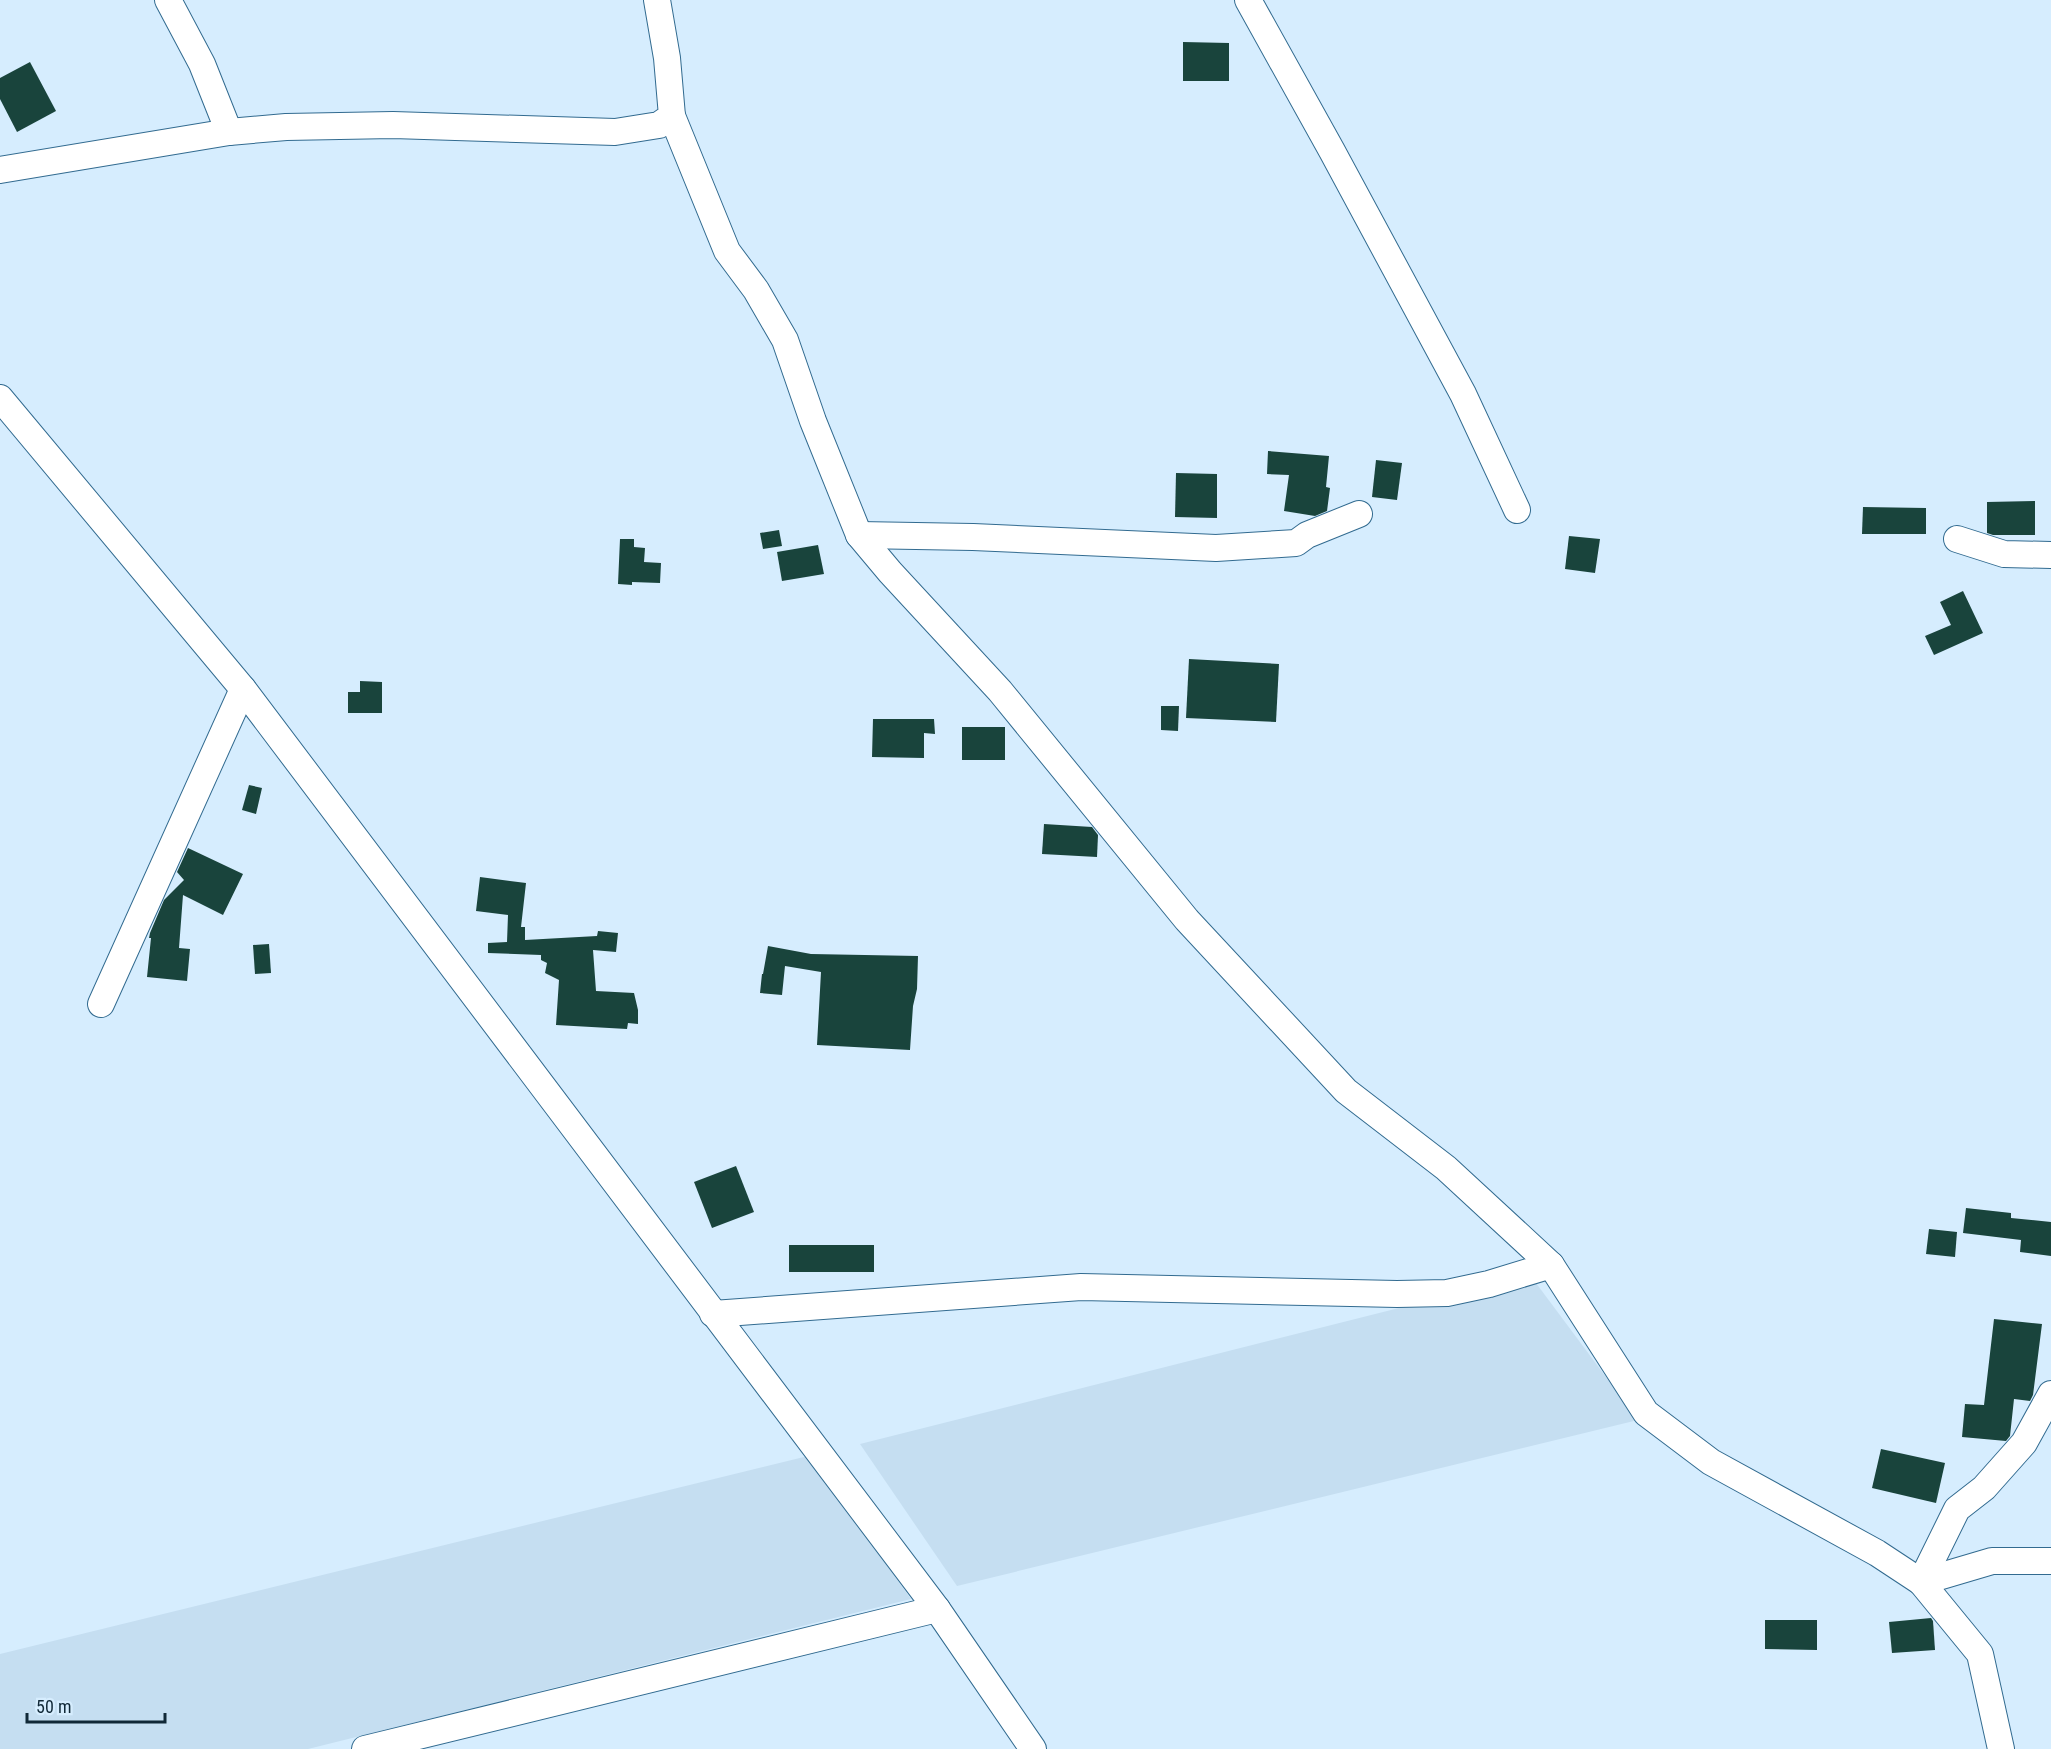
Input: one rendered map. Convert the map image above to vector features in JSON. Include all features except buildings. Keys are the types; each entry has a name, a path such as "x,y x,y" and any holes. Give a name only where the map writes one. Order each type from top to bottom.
{"street":[{"path":"168,0 202,64 229,132"},
{"path":"657,0 667,58 672,116 726,251 756,290 785,340 813,421 860,535 890,572 1000,691 1187,920 1346,1091 1446,1168 1551,1265 1646,1413 1711,1462 1877,1553 1921,1582 1980,1654 2001,1749"},
{"path":"1248,0 1463,394 1517,510"},
{"path":"0,170 229,132 286,127 393,125 615,132 659,125 672,116"},
{"path":"0,398 243,689 937,1609 1033,1749"},
{"path":"860,535 973,537 1216,548 1296,543 1308,535 1359,514"},
{"path":"1957,540 2004,554 2051,555"},
{"path":"101,1004 243,689"},
{"path":"713,1314 1081,1287 1386,1294 1447,1293 1489,1284 1551,1265"},
{"path":"1921,1582 1958,1509 1984,1488 2024,1443 2051,1394"},
{"path":"1921,1582 1992,1561 2051,1561"},
{"path":"365,1749 937,1609"}],"shaded area":[{"path":"1530,1275 1638,1420 957,1586 860,1444"},
{"path":"808,1456 911,1599 308,1749 0,1749 0,1654"}]}
